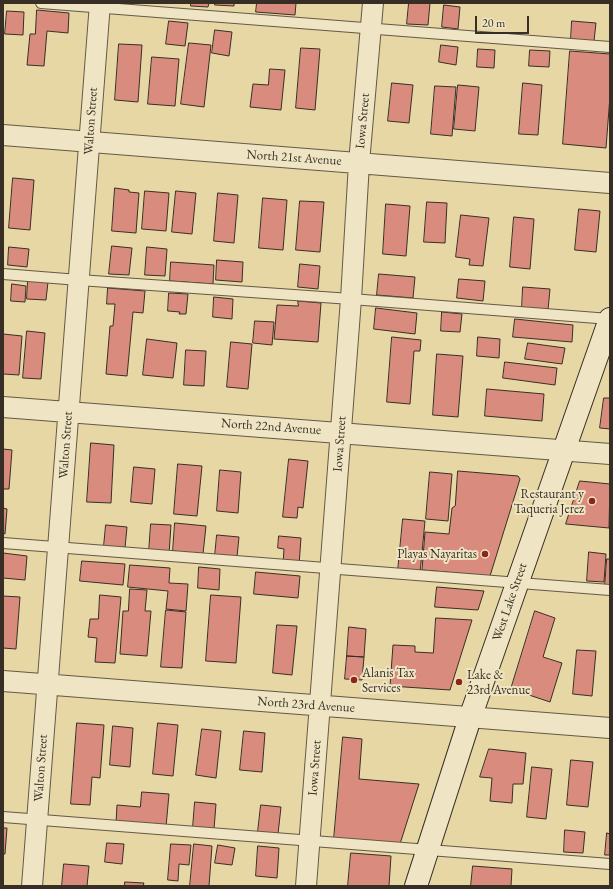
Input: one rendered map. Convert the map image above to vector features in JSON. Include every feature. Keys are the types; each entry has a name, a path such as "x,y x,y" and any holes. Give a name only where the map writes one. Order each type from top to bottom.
{"main road":[{"name":"West Lake Street","path":"416,886 470,718 564,450 604,354 610,319"}],"street":[{"name":"Iowa Street","path":"306,886 351,299 359,163 374,3"},
{"name":"Walton Street","path":"32,886 100,5"},
{"name":"North 21st Avenue","path":"3,135 610,183"},
{"name":"North 22nd Avenue","path":"3,407 610,454"},
{"name":"North 23rd Avenue","path":"3,681 610,728"}],"lane":[{"path":"41,3 100,5 372,29 610,47"},
{"path":"3,274 610,319"},
{"path":"3,543 610,590"},
{"path":"3,818 610,864"}],"building":[{"path":"191,3 209,3 208,7 191,6"},
{"path":"215,3 234,3 234,6 215,5"},
{"path":"257,3 296,3 295,15 256,12"},
{"path":"409,3 430,3 428,25 407,24"},
{"path":"444,5 460,7 458,29 442,27"},
{"path":"37,10 69,13 68,33 47,31 44,66 27,65 30,34 35,34"},
{"path":"7,11 24,12 23,35 5,34"},
{"path":"169,21 188,23 185,46 166,44"},
{"path":"572,21 596,23 594,41 571,39"},
{"path":"215,30 232,32 229,56 212,53"},
{"path":"189,43 211,45 204,107 181,104"},
{"path":"119,44 142,45 138,102 115,100"},
{"path":"441,45 458,47 456,65 439,62"},
{"path":"301,48 320,49 315,110 296,108"},
{"path":"478,49 495,50 494,68 477,67"},
{"path":"530,50 550,51 549,67 529,66"},
{"path":"570,51 610,54 610,96 606,148 563,144"},
{"path":"152,57 179,59 175,106 148,104"},
{"path":"270,69 285,70 281,110 250,107 253,84 268,85"},
{"path":"392,83 413,85 409,123 388,121"},
{"path":"523,83 542,85 538,135 519,134"},
{"path":"458,85 479,87 475,131 454,129"},
{"path":"435,86 456,87 452,136 431,134"},
{"path":"13,178 34,180 30,230 9,228"},
{"path":"115,188 139,193 136,233 112,231"},
{"path":"145,191 169,193 166,231 142,229"},
{"path":"176,191 196,193 192,234 172,232"},
{"path":"218,193 238,195 234,243 214,241"},
{"path":"263,198 287,200 283,250 259,248"},
{"path":"300,201 324,202 320,252 296,250"},
{"path":"427,202 447,203 445,243 424,242"},
{"path":"386,204 410,206 406,256 383,254"},
{"path":"579,209 600,211 596,252 575,250"},
{"path":"461,215 489,218 483,266 469,265 470,259 456,257"},
{"path":"514,217 534,219 530,269 510,267"},
{"path":"112,246 132,248 129,275 109,274"},
{"path":"9,247 29,249 27,267 8,265"},
{"path":"147,247 167,249 165,276 145,275"},
{"path":"217,260 243,262 242,282 216,280"},
{"path":"171,262 214,265 213,284 170,281"},
{"path":"300,264 320,266 318,289 298,287"},
{"path":"379,274 415,277 413,298 377,295"},
{"path":"459,279 485,281 483,301 457,298"},
{"path":"28,280 48,282 46,300 27,299"},
{"path":"12,284 26,286 25,302 11,301"},
{"path":"523,287 550,289 548,310 522,308"},
{"path":"108,288 145,291 143,313 133,312 127,376 106,374 110,326 113,326 115,304 107,304"},
{"path":"169,293 188,294 186,314 168,311"},
{"path":"214,297 233,299 232,319 213,317"},
{"path":"298,301 321,303 318,342 274,339 277,305 298,306"},
{"path":"376,308 417,313 415,334 374,329"},
{"path":"442,312 462,314 460,332 441,331"},
{"path":"515,319 573,325 572,342 513,337"},
{"path":"255,321 274,322 272,345 253,343"},
{"path":"27,331 45,333 41,379 23,378"},
{"path":"3,334 22,336 19,375 3,374"},
{"path":"392,337 421,340 420,351 414,351 410,404 387,402"},
{"path":"478,337 500,339 499,358 477,356"},
{"path":"147,339 177,343 173,378 143,375"},
{"path":"231,342 252,344 248,389 227,387"},
{"path":"528,343 565,348 562,364 525,359"},
{"path":"186,350 206,351 204,386 184,385"},
{"path":"437,354 463,356 458,417 433,415"},
{"path":"505,362 557,368 555,385 503,378"},
{"path":"487,389 544,394 542,421 485,416"},
{"path":"604,398 610,398 610,429 600,428"},
{"path":"91,443 114,445 111,503 87,502"},
{"path":"3,449 12,450 9,489 3,489"},
{"path":"289,459 308,461 303,508 298,507 297,518 283,517"},
{"path":"178,464 202,466 197,516 174,514"},
{"path":"134,467 155,469 152,504 131,502"},
{"path":"220,470 241,472 238,513 217,511"},
{"path":"458,471 518,476 520,479 490,576 422,570 425,532 449,534 452,508 455,506"},
{"path":"430,472 452,474 448,521 426,519"},
{"name":"Restaurant y Taqueria Jerez","path":"580,481 610,484 609,528 566,524"},
{"path":"3,508 7,509 5,534 3,533"},
{"path":"403,519 425,521 420,573 398,571"},
{"path":"175,523 206,526 203,554 173,551"},
{"path":"151,524 171,525 169,554 149,552"},
{"path":"106,525 127,527 125,548 104,546"},
{"path":"217,535 239,537 237,557 215,556"},
{"path":"279,536 301,538 299,565 283,564 284,549 278,548"},
{"path":"589,552 606,554 604,582 587,581"},
{"path":"3,553 27,556 25,580 3,578"},
{"path":"607,559 610,559 610,586 605,586"},
{"path":"82,561 125,564 123,585 80,581"},
{"path":"130,565 170,568 169,583 188,584 186,611 166,609 168,591 128,587"},
{"path":"199,567 220,569 219,590 198,588"},
{"path":"256,572 300,576 298,598 254,594"},
{"path":"437,587 484,591 478,610 435,607"},
{"path":"130,589 147,590 145,611 151,611 147,656 120,654 123,611 128,611"},
{"path":"100,595 121,597 115,663 95,662 97,638 88,637 90,619 98,619"},
{"path":"211,595 241,597 236,663 206,661"},
{"path":"3,596 20,597 16,649 3,648"},
{"path":"166,610 186,612 182,668 161,667"},
{"path":"535,611 555,618 543,657 562,663 550,702 511,689"},
{"path":"436,618 472,620 450,690 390,686 393,645 415,646 415,652 433,653"},
{"path":"277,625 297,626 292,675 273,673"},
{"path":"349,627 366,629 364,657 347,656"},
{"path":"577,650 596,651 592,696 573,694"},
{"path":"347,656 364,657 362,680 345,679"},
{"path":"77,723 104,725 100,778 92,777 90,805 71,804"},
{"path":"158,723 178,725 173,776 153,774"},
{"path":"113,726 133,728 130,767 110,765"},
{"path":"202,729 221,731 216,778 196,775"},
{"path":"244,731 265,733 262,772 240,770"},
{"path":"343,737 362,739 359,779 419,784 400,844 334,839"},
{"path":"489,749 526,753 523,784 513,784 512,803 490,801 492,778 480,777"},
{"path":"571,760 593,762 588,807 567,805"},
{"path":"532,767 552,769 546,819 527,817"},
{"path":"142,792 169,794 166,827 116,823 117,805 140,807"},
{"path":"195,802 216,804 214,829 193,827"},
{"path":"261,805 281,807 278,834 258,832"},
{"path":"3,828 7,828 5,854 3,854"},
{"path":"565,830 585,832 583,853 564,852"},
{"path":"607,833 610,834 610,855 605,855"},
{"path":"107,843 124,844 122,864 105,862"},
{"path":"171,844 191,845 189,865 179,864 178,881 168,880"},
{"path":"194,844 212,846 209,886 190,886"},
{"path":"218,845 235,848 232,865 215,863"},
{"path":"258,846 279,848 277,878 256,876"},
{"path":"351,853 391,856 389,886 348,886"},
{"path":"64,864 89,866 87,886 62,886"},
{"path":"473,866 512,869 511,886 471,886"},
{"path":"125,882 144,883 143,886 125,886"}],"place":[{"name":"Restaurant y Taqueria Jerez","path":"592,501"},
{"name":"Playas Nayaritas","path":"485,554"},
{"name":"Alanis Tax Services","path":"354,680"},
{"name":"Lake & 23rd Avenue","path":"459,682"}]}
